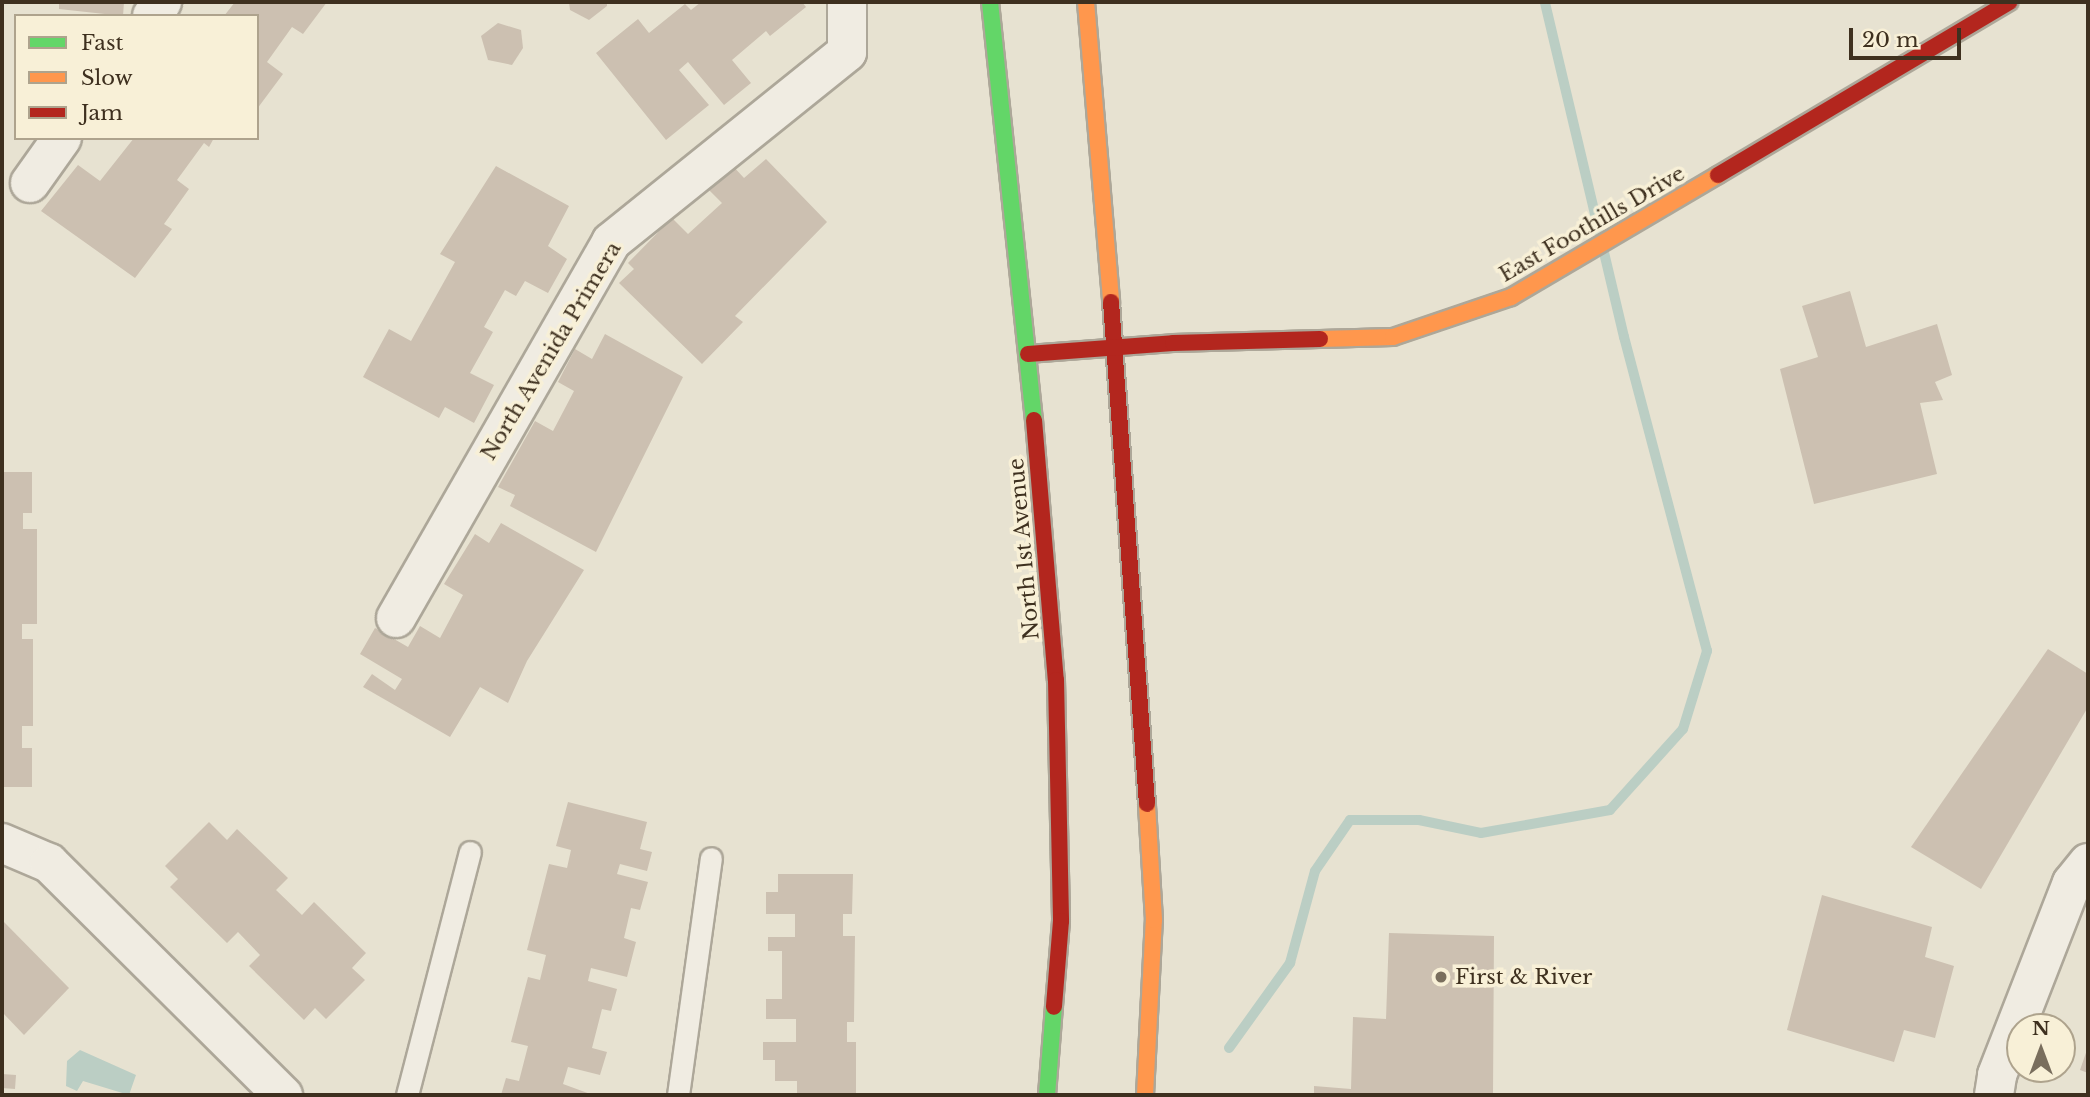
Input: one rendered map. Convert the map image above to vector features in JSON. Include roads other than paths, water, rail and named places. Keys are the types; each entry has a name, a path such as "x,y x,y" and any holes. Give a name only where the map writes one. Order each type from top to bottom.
{"main road":[{"name":"North 1st Avenue","path":"990,2 1028,354 1056,681 1061,921 1047,1095"},
{"path":"1086,2 1117,347 1154,920 1145,1095"},
{"name":"East Foothills Drive","path":"1028,354 1117,347 1393,337 1511,297 2009,2"}],"street":[{"name":"North Avenida Primera","path":"396,618 611,242 847,52 847,2"},
{"path":"30,183 61,140"},
{"path":"2,843 49,863 283,1095"},
{"path":"1994,1095 1997,1075 2072,883 2088,863"}],"lane":[{"path":"407,1095 470,852"},
{"path":"678,1095 711,858"}],"waterway":[{"path":"1229,1048 1290,963 1315,871 1350,820 1419,820 1481,833 1610,810 1683,729 1707,651 1624,337 1545,2"}],"place":[{"name":"First & River","path":"1441,977"}]}
